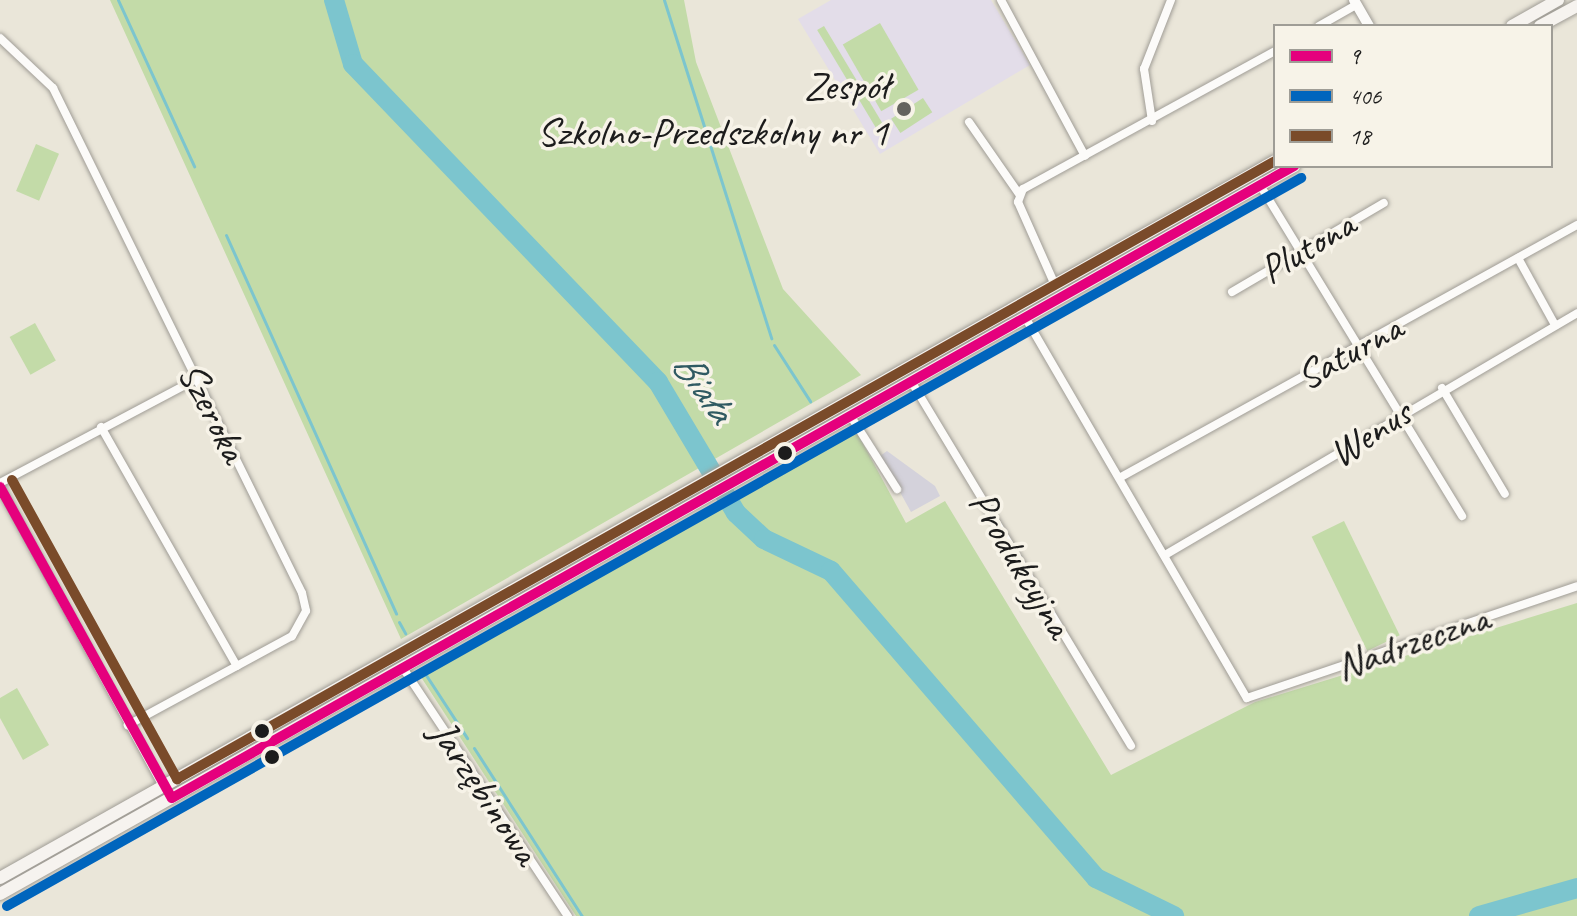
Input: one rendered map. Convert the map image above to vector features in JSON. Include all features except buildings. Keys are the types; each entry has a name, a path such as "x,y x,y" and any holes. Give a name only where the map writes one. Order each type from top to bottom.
{"main road":[{"path":"1516,24 1558,0"},
{"path":"1544,24 1577,6"},
{"path":"0,894 172,798 401,662 1273,162"},
{"path":"729,476 850,415 1290,168"},
{"path":"1252,173 1260,185"},
{"path":"0,878 162,784 401,662"},
{"path":"162,784 172,798"}],"street":[{"path":"1001,0 1085,156"},
{"path":"1152,121 1144,69 1171,0"},
{"path":"1322,24 1355,2 1368,24"},
{"name":"Szeroka","path":"0,38 53,88 198,378 306,611 292,636 128,725"},
{"path":"1019,194 1273,52"},
{"path":"969,122 1019,194 1055,285"},
{"path":"1260,185 1394,415 1462,516"},
{"name":"Plutona","path":"1232,292 1384,203"},
{"name":"Saturna","path":"1121,477 1577,225"},
{"path":"1518,258 1555,325"},
{"name":"Wenus","path":"1165,555 1383,431 1394,415 1577,313"},
{"path":"1025,317 1165,555"},
{"path":"162,784 0,485 101,427 198,378"},
{"name":"Produkcyjna","path":"911,381 1131,746"},
{"path":"1442,388 1505,494"},
{"path":"850,415 897,489"},
{"path":"101,427 237,666"},
{"name":"Nadrzeczna","path":"1165,555 1247,698 1577,586"},
{"name":"Jarzębinowa","path":"401,662 568,916"}],"shaded area":[{"name":"Zespół Szkolno-Przedszkolny nr 1","path":"831,0 991,0 1030,65 880,154 798,19"},
{"path":"887,451 935,486 940,496 911,512 880,456"}],"green space":[{"path":"110,0 684,0 696,62 783,289 861,375 401,639"},
{"path":"880,23 918,90 881,111 843,44"},
{"path":"824,26 889,134 882,138 817,30"},
{"path":"923,98 932,112 900,133 891,119"},
{"path":"36,144 59,154 39,201 16,191"},
{"path":"35,323 56,361 30,375 10,337"},
{"path":"854,427 906,523 945,501 1111,775 1255,702 1577,603 1577,916 576,916 419,674"},
{"path":"1344,521 1400,635 1367,651 1312,537"},
{"path":"17,688 49,745 23,760 0,718 0,698"}],"waterway":[{"path":"118,0 194,166"},
{"name":"Biała","path":"334,0 353,64 658,382 736,513 764,539 831,571 1096,878 1174,916"},
{"path":"664,0 771,338"},
{"path":"226,235 396,614"},
{"path":"774,345 810,401"},
{"path":"399,622 405,633"},
{"path":"424,672 467,738"},
{"path":"474,748 582,916"},
{"name":"Biała","path":"1479,916 1577,888"}],"transit line":[{"name":"18","path":"12,480 177,779 1273,162"},
{"name":"9","path":"172,798 1290,168"},
{"name":"406","path":"7,906 1301,178"},
{"name":"9","path":"0,487 172,798"}],"place":[{"name":"Zespół Szkolno-Przedszkolny nr 1","path":"904,109"}]}
